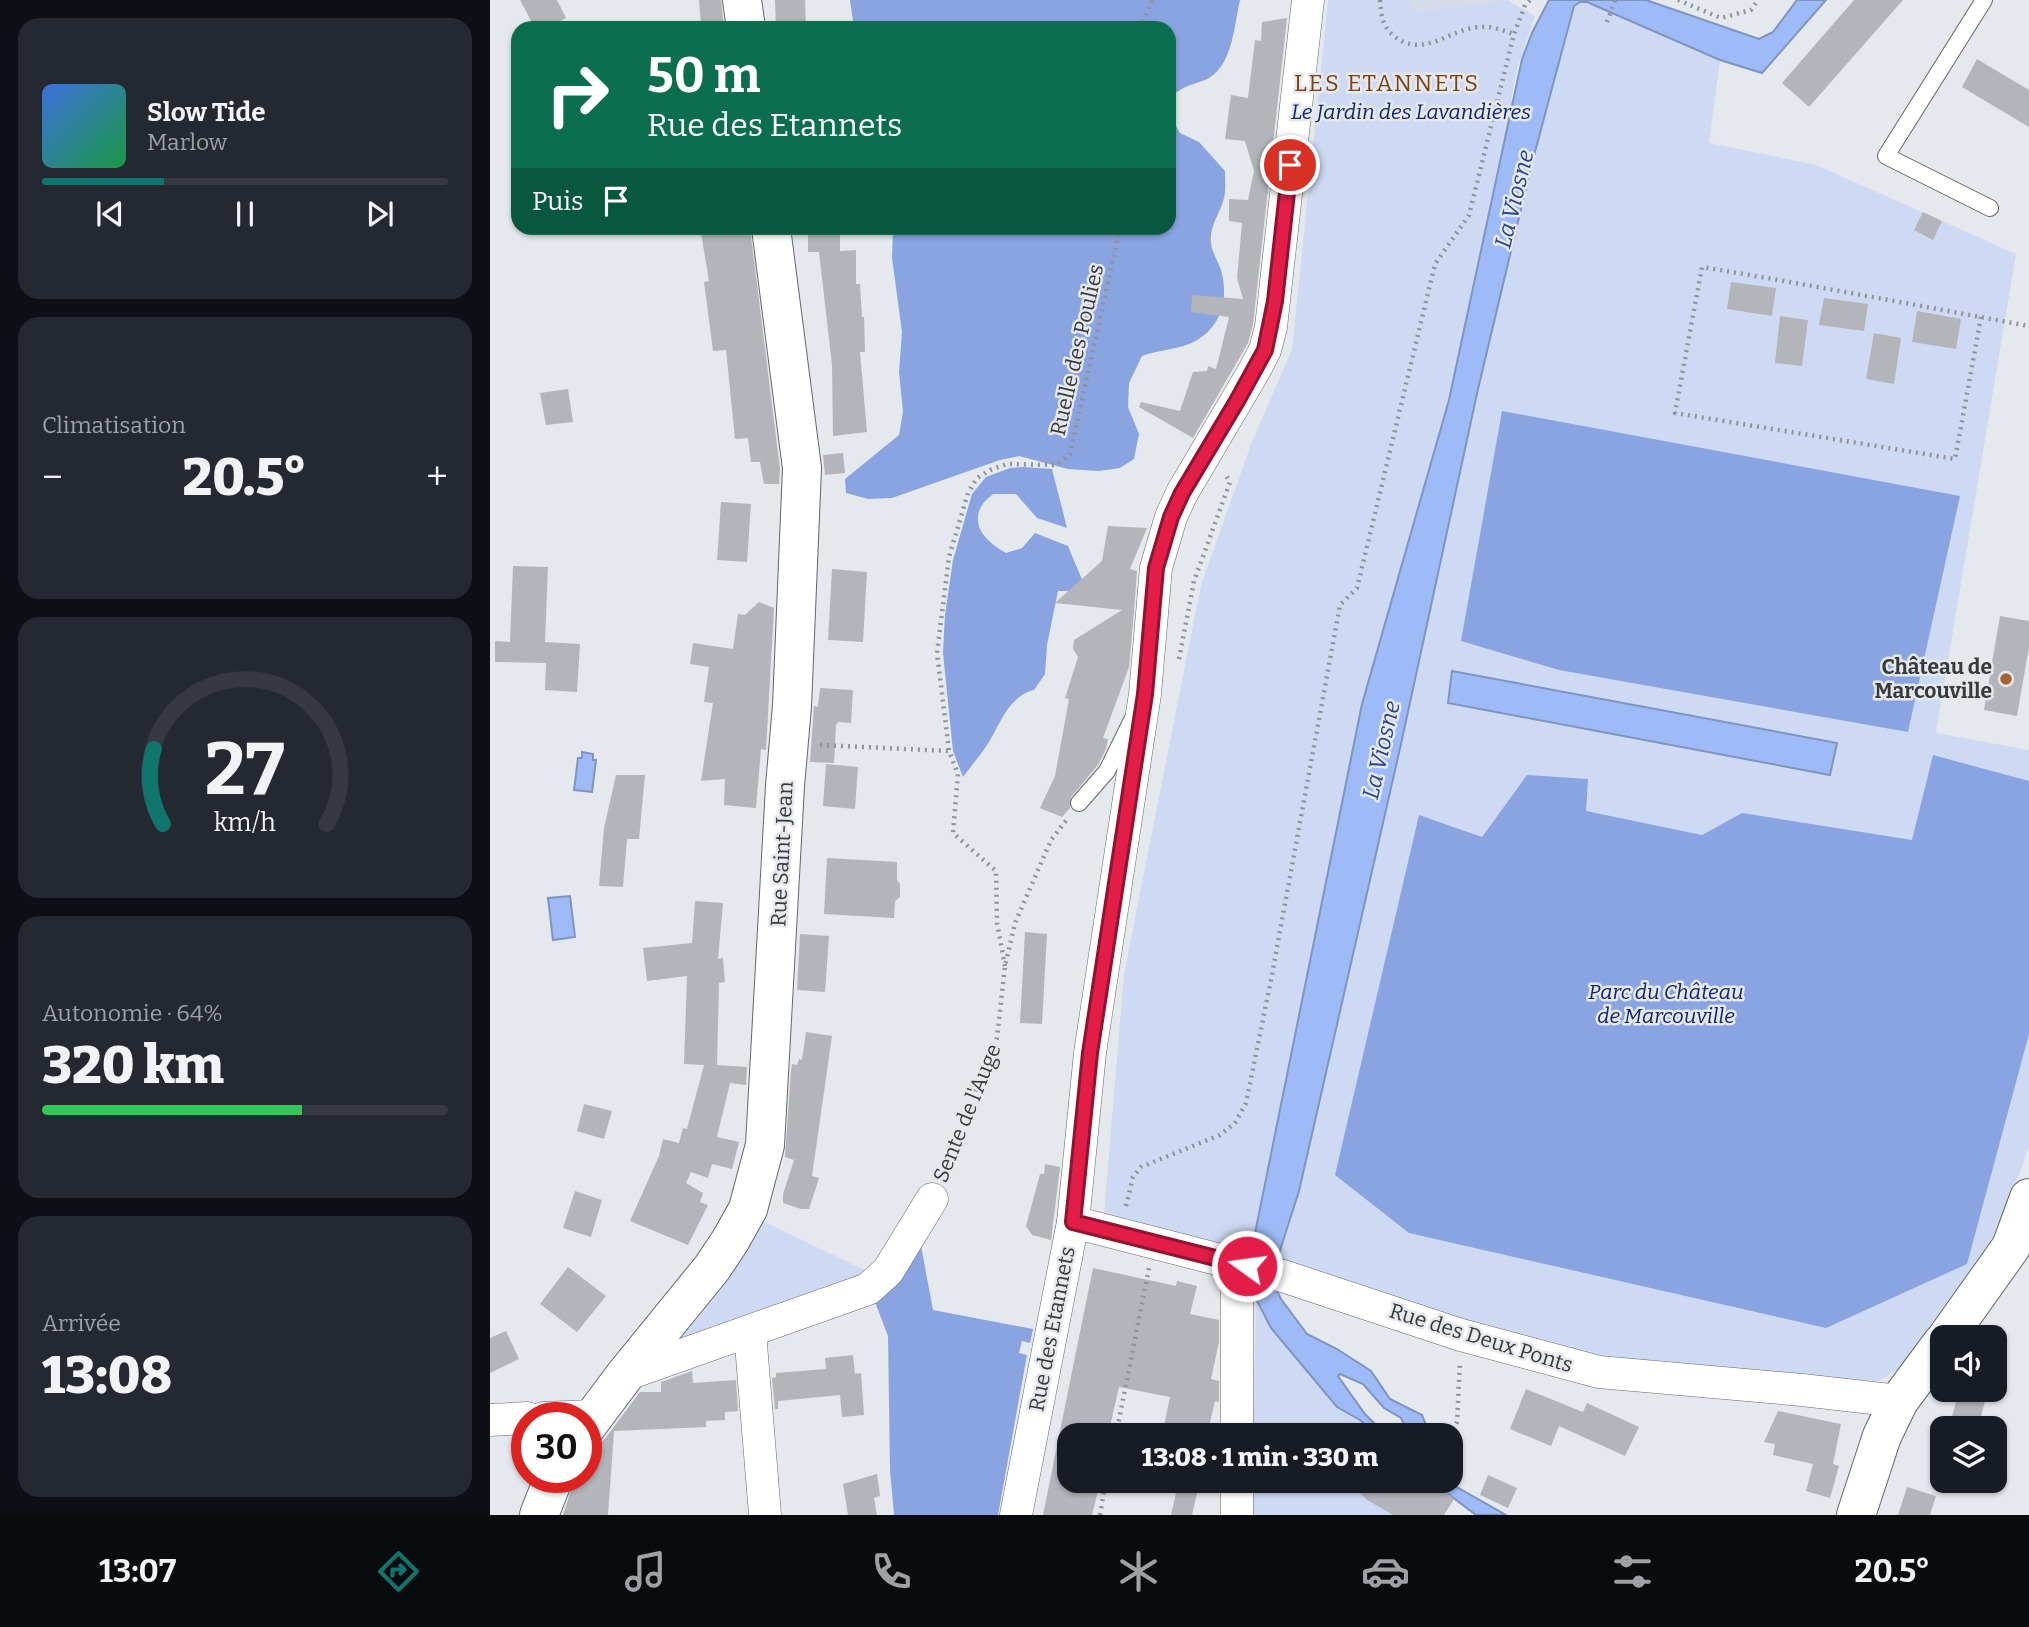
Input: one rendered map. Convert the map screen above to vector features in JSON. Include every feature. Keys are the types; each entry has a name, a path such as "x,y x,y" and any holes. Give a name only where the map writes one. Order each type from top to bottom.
{"street":[{"path":"742,0 745,21"},
{"name":"Rue des Etannets","path":"1016,1515 1073,1222 1090,1053 1145,694 1156,568 1171,517 1182,493 1265,350 1271,327 1308,0"},
{"name":"Rue Saint-Jean","path":"602,1406 712,1268 730,1241 748,1209 765,1145 790,744 802,468 772,235"},
{"path":"1956,1325 2011,1247 2029,1198"},
{"name":"Sente de l'Auge","path":"625,1375 868,1289 888,1271 932,1199"},
{"name":"Rue des Deux Ponts","path":"1073,1222 1283,1276 1461,1335 1598,1372 1899,1401"},
{"path":"1237,1423 1242,1265"},
{"path":"750,1332 765,1515"},
{"path":"1856,1515 1882,1436 1899,1401 1930,1359"},
{"path":"490,1420 511,1419"},
{"path":"539,1515 548,1493"},
{"path":"1237,1493 1237,1515"}],"lane":[{"path":"1984,0 1886,156 1990,208"},
{"path":"1079,803 1107,771 1145,694"}],"path":[{"path":"1143,21 1152,0"},
{"path":"1380,0 1383,21 1388,31 1399,41 1424,45 1465,29 1481,27 1514,34"},
{"path":"1120,1235 1133,1177 1137,1171 1220,1135 1234,1123 1246,1103 1340,605 1357,588 1435,264 1469,215 1514,34 1525,5 1530,0"},
{"path":"1607,22 1615,0"},
{"path":"1678,0 1721,18 1751,10 1758,0"},
{"name":"Ruelle des Poulies","path":"1005,966 997,923 996,871 953,832 958,774 949,751 937,653 949,557 968,493 977,478 1007,464 1056,465 1070,454 1118,235"},
{"path":"1981,317 1955,459 1675,413 1702,267 1981,317 2029,326"},
{"path":"790,744 949,751"},
{"name":"Sente de l'Auge","path":"932,1199 998,1038 1005,966 1015,923 1051,840 1079,803"},
{"path":"1118,1423 1150,1263"},
{"path":"1456,1423 1461,1335"},
{"path":"1100,1515 1104,1493"}],"shaded area":[{"path":"1410,0 1507,0 1413,12"}],"green space":[{"path":"850,0 1240,0 1231,45 1221,66 1205,80 1176,94 1176,21 853,21"},
{"name":"Parc du Château de Marcouville","path":"1328,0 1410,0 1413,12 1507,0 1535,16 1518,65 1511,100 1546,108 1574,6 1587,2 1720,60 1709,143 1816,165 2016,254 1936,733 2029,750 2029,1146 1999,1231 1934,1325 1930,1325 1930,1331 1908,1363 1879,1381 1611,1367 1104,1213 1124,974 1201,585 1253,439 1292,350"},
{"path":"1176,126 1180,133 1199,142 1225,171 1224,198 1211,237 1224,285 1219,316 1199,339 1183,346 1142,356 1129,383 1128,407 1139,434 1134,459 1120,468 1099,471 1068,469 1019,456 1000,460 892,498 868,499 846,493 845,479 899,435 903,412 899,372 902,332 892,258 893,235 1176,235"},
{"path":"1502,411 1960,496 1908,732 1559,670 1461,641"},
{"path":"1010,468 1052,469 1067,528 1037,518 1016,494 993,494 981,507 978,515 980,528 988,540 1006,553 1022,548 1035,533 1068,546 1083,582 1082,591 1058,591 1047,645 1045,674 1034,690 1025,693 1011,705 963,777 953,751 943,653 953,560 972,494 986,477"},
{"path":"1933,755 2029,781 2029,1034 1967,1264 1826,1328 1409,1233 1335,1175 1419,815 1482,837 1527,775 1588,779 1586,811 1702,835 1742,813 1912,840"},
{"path":"760,1220 871,1273 671,1348"},
{"path":"919,1235 933,1310 1033,1329 1030,1343 1022,1341 1019,1353 1027,1355 998,1515 894,1515 890,1470 888,1336 872,1294"},
{"path":"1256,1299 1271,1328 1336,1407 1363,1423 1253,1423"},
{"path":"1251,1493 1361,1493 1389,1513 1405,1493 1410,1493 1418,1515 1251,1515"}],"water":[{"name":"La Viosne","path":"1549,0 1646,0 1759,39 1773,32 1797,0 1826,0 1762,73 1720,60 1587,2 1574,6 1532,163 1478,389 1401,744 1299,1191 1275,1266 1277,1291 1307,1334 1371,1371 1390,1399 1422,1415 1425,1423 1403,1423 1401,1418 1384,1408 1363,1384 1340,1374 1338,1376 1374,1423 1363,1423 1337,1407 1271,1328 1252,1291 1250,1258 1362,704 1449,400 1522,59"},
{"path":"1452,671 1837,743 1830,775 1448,703"},
{"path":"582,752 593,754 593,760 596,760 592,792 574,790 578,758 582,758"},
{"path":"570,896 575,937 553,940 548,898"},
{"path":"1463,1491 1506,1515 1476,1515 1447,1493 1463,1493"}],"building":[{"path":"520,0 557,0 566,18 560,21 531,21"},
{"path":"699,0 721,0 723,21 700,21"},
{"path":"775,0 805,0 806,21 776,21"},
{"path":"1854,0 1903,0 1809,107 1782,83"},
{"path":"1287,18 1253,324 1248,343 1193,438 1139,407 1141,402 1180,411 1193,372 1207,371 1208,366 1216,369 1229,317 1191,312 1192,295 1243,299 1237,278 1242,223 1229,221 1229,199 1248,200 1254,171 1245,141 1225,139 1231,95 1248,98 1255,40 1261,41 1262,22"},
{"path":"1977,59 2029,90 2029,127 1962,87"},
{"path":"1923,212 1942,221 1933,240 1914,230"},
{"path":"701,235 751,235 780,469 779,484 764,484 760,462 751,462 748,438 735,439 726,350 713,351 704,282 709,281"},
{"path":"808,235 840,235 840,251 856,250 856,284 860,284 864,317 865,352 860,352 867,432 833,436 832,365 819,252 808,252"},
{"path":"1731,282 1776,288 1772,316 1727,309"},
{"path":"1824,298 1868,304 1864,331 1819,325"},
{"path":"1917,311 1961,319 1956,349 1912,342"},
{"path":"1780,316 1808,320 1802,366 1775,363"},
{"path":"1874,333 1901,338 1894,384 1866,379"},
{"path":"568,389 573,422 546,425 540,393"},
{"path":"843,453 845,473 825,475 823,455"},
{"path":"721,502 751,504 747,562 717,560"},
{"path":"1108,526 1147,528 1130,569 1137,571 1129,667 1103,738 1108,739 1106,749 1098,765 1071,797 1070,808 1062,817 1040,808 1055,776 1069,699 1065,698 1078,657 1073,649 1074,640 1122,610 1055,603 1102,561"},
{"path":"513,566 548,567 545,642 580,644 577,692 545,690 546,663 495,662 495,641 510,642"},
{"path":"832,569 867,572 863,642 828,640"},
{"path":"759,602 774,608 766,750 761,749 756,808 724,805 725,779 701,781 713,703 704,702 709,667 690,664 693,643 733,649 738,614 745,615"},
{"name":"Château de Marcouville","path":"2000,616 2029,621 2029,647 2017,716 1984,710"},
{"path":"820,688 853,690 851,723 838,722 836,725 834,763 810,762 814,706 818,707"},
{"path":"826,764 858,767 855,809 823,806"},
{"path":"616,775 645,775 639,839 627,839 623,887 599,886 604,828"},
{"path":"827,858 897,862 900,897 895,901 894,918 824,914"},
{"path":"695,901 723,903 718,959 723,958 725,982 719,983 717,1065 747,1067 746,1085 730,1083 717,1137 739,1142 732,1169 712,1164 708,1178 691,1172 686,1183 703,1193 700,1202 708,1205 688,1245 630,1221 659,1156 663,1139 679,1143 683,1128 687,1129 704,1065 684,1064 687,976 647,981 643,948 692,943"},
{"path":"1025,932 1047,934 1042,1024 1020,1023"},
{"path":"800,934 829,936 825,992 797,990"},
{"path":"806,1032 832,1036 812,1176 819,1178 809,1209 801,1209 783,1203 783,1194 794,1160 785,1157 791,1070 792,1064 797,1065 799,1059 802,1060"},
{"path":"584,1104 612,1111 604,1139 577,1131"},
{"path":"1045,1164 1060,1167 1051,1240 1032,1235 1026,1226"},
{"path":"575,1191 602,1200 591,1237 563,1228"},
{"path":"568,1267 606,1296 577,1332 540,1304"},
{"path":"1093,1268 1176,1286 1177,1281 1197,1286 1190,1314 1219,1320 1219,1342 1211,1379 1219,1381 1219,1402 1215,1401 1210,1423 1165,1423 1170,1397 1119,1387 1111,1423 1062,1423"},
{"path":"506,1331 519,1359 490,1373 490,1338"},
{"path":"853,1355 855,1374 861,1373 864,1415 842,1417 840,1395 778,1401 778,1409 775,1409 772,1378 776,1377 776,1373 826,1369 825,1358"},
{"path":"692,1371 693,1383 736,1380 738,1411 725,1412 725,1420 706,1421 706,1427 614,1431 608,1515 563,1515 570,1493 602,1493 602,1442 640,1392 661,1392 661,1382"},
{"path":"1526,1389 1583,1412 1587,1403 1639,1427 1625,1456 1559,1426 1551,1446 1510,1429"},
{"path":"1956,1402 1985,1402 1981,1416 1952,1416"},
{"path":"1778,1411 1841,1424 1833,1464 1839,1466 1830,1498 1806,1491 1813,1464 1773,1455 1775,1444 1764,1442"},
{"path":"1057,1446 1057,1493 1098,1493 1092,1515 1043,1515"},
{"path":"877,1474 880,1496 874,1498 877,1515 848,1515 843,1484"},
{"path":"1488,1475 1517,1488 1508,1508 1480,1495"},
{"path":"1907,1487 1936,1496 1930,1515 1898,1515"},
{"path":"1176,1493 1197,1493 1192,1515 1171,1515"},
{"path":"1360,1493 1447,1493 1454,1499 1444,1515 1393,1515"}],"place":[{"name":"Château de Marcouville","path":"2006,679"}],"district":[{"name":"LES ETANNETS","path":"1387,83"}],"route":[{"path":"1247,1266 1073,1222 1090,1053 1145,694 1159,553 1182,493 1265,350 1275,301 1290,165"}],"park label":[{"name":"Le Jardin des Lavandières","path":"1411,112"}]}
